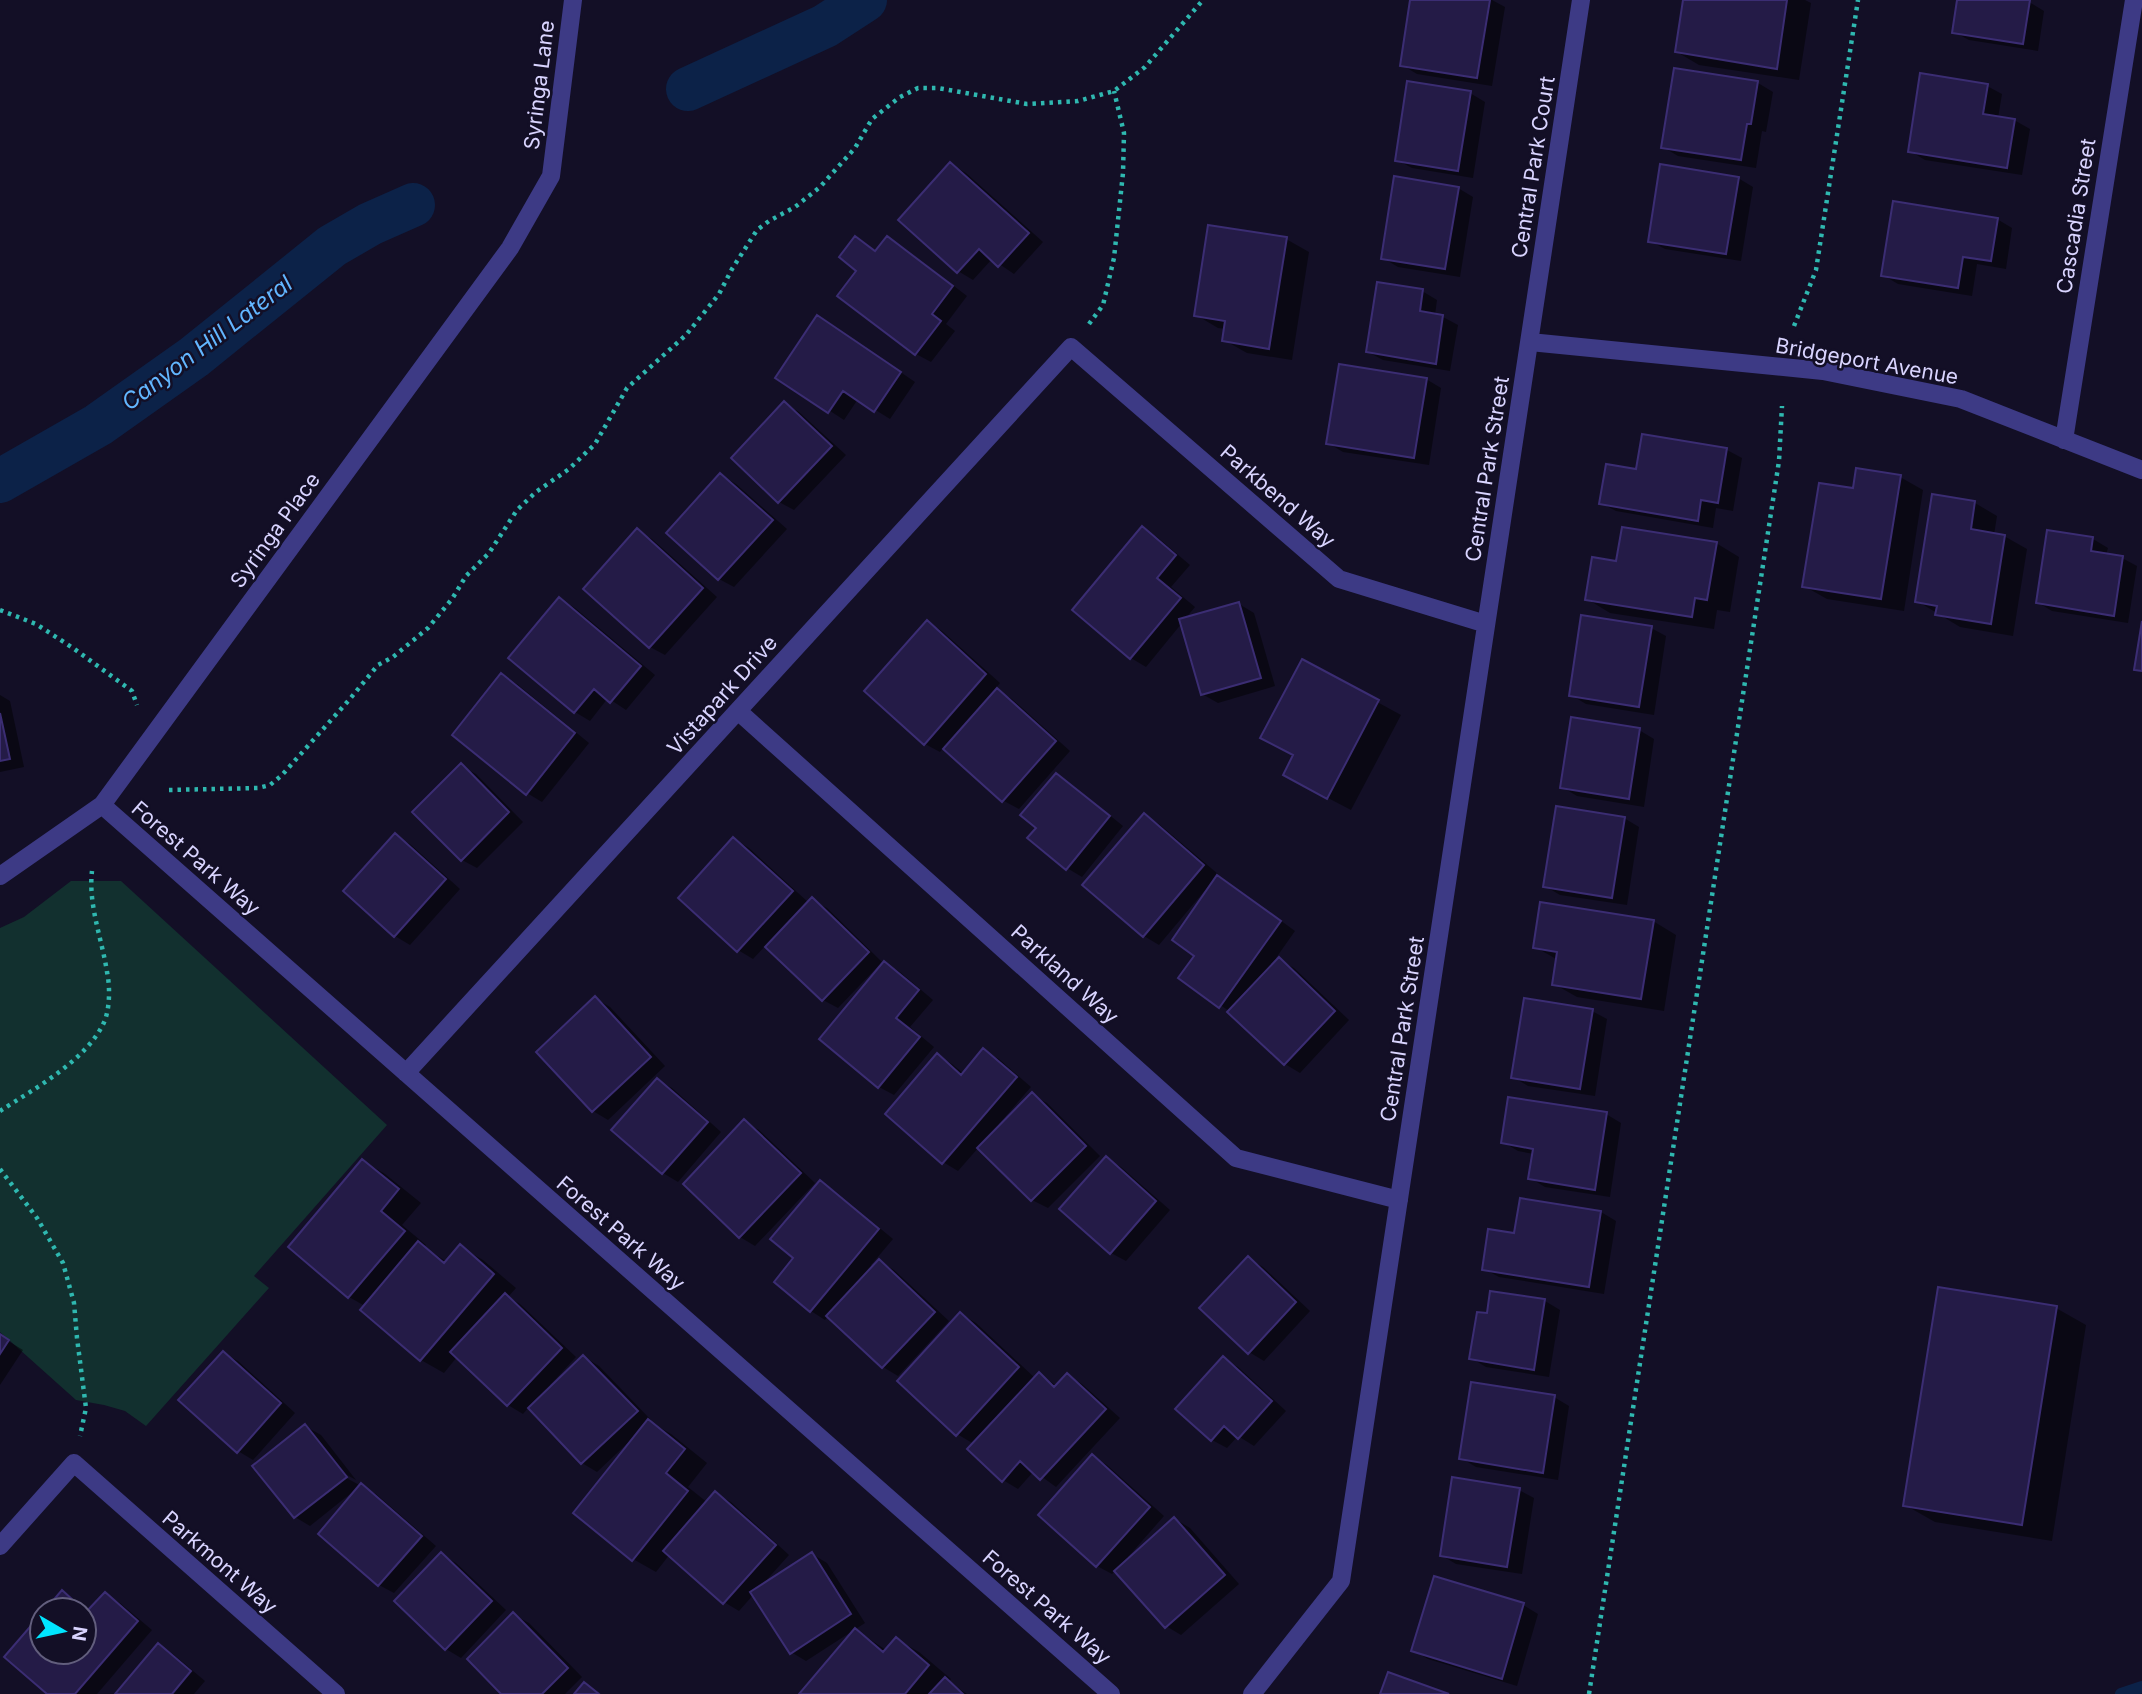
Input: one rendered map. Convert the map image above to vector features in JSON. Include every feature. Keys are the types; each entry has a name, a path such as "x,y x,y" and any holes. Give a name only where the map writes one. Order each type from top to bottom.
{"street":[{"name":"Syringa Lane","path":"551,176 573,0"},
{"name":"Central Park Court","path":"1530,342 1581,0"},
{"name":"Cascadia Street","path":"2064,440 2134,0"},
{"name":"Syringa Place","path":"0,876 102,805 510,248 551,176"},
{"name":"Bridgeport Avenue","path":"1530,342 1823,372 1961,400 2142,470"},
{"name":"Central Park Street","path":"1252,1694 1341,1581 1530,342"},
{"name":"Parkbend Way","path":"1071,347 1339,579 1486,624"},
{"name":"Vistapark Drive","path":"406,1073 1071,347"},
{"name":"Parkland Way","path":"738,711 1236,1158 1399,1200"},
{"name":"Forest Park Way","path":"102,805 1111,1694"},
{"path":"0,1546 74,1463"},
{"name":"Parkmont Way","path":"74,1463 336,1694"}],"path":[{"path":"169,790 258,788 270,785 282,775 378,665 393,657 428,628 452,599 466,576 489,553 516,510 569,469 595,443 626,388 686,335 719,294 757,230 820,187 855,148 872,119 900,97 918,88 939,88 1027,104 1078,101 1114,91 1145,67 1203,0"},
{"path":"1794,326 1816,270 1858,0"},
{"path":"1071,347 1103,305 1114,258 1123,173 1124,133 1114,91"},
{"path":"1589,1694 1779,461 1782,406"},
{"path":"0,610 36,624 132,691 150,739"},
{"path":"0,1111 70,1063 93,1039 105,1019 109,997 108,972 97,929 92,871"},
{"path":"0,1169 37,1218 63,1263 75,1303 86,1408 74,1463"}],"green space":[{"path":"71,881 121,881 387,1125 254,1276 269,1288 146,1426 125,1411 76,1400 0,1332 0,928 24,917"}],"building":[{"path":"1410,0 1490,0 1477,78 1400,66"},
{"path":"1683,0 1787,0 1777,69 1675,52"},
{"path":"1957,0 2030,0 2023,44 1952,33"},
{"path":"1674,68 1758,81 1751,124 1747,124 1741,160 1661,148"},
{"path":"1920,73 1988,84 1983,114 2015,119 2007,168 1908,152"},
{"path":"1407,81 1471,91 1458,171 1395,161"},
{"path":"950,162 1029,233 998,267 979,249 957,273 898,220"},
{"path":"1660,164 1739,177 1726,254 1648,242"},
{"path":"1394,176 1459,187 1445,269 1381,259"},
{"path":"1893,201 1998,218 1991,261 1963,257 1958,288 1881,276"},
{"path":"1208,225 1287,237 1269,349 1222,341 1225,321 1194,316"},
{"path":"855,236 875,251 887,236 953,286 932,314 941,321 915,355 837,296 856,271 839,257"},
{"path":"1377,282 1423,289 1420,311 1443,315 1436,364 1366,352"},
{"path":"817,315 901,372 874,412 843,391 828,413 775,378"},
{"path":"1339,364 1427,378 1414,458 1326,444"},
{"path":"784,401 832,446 778,503 731,458"},
{"path":"1642,434 1727,448 1718,503 1701,500 1698,521 1599,504 1606,464 1636,469"},
{"path":"1856,468 1901,475 1881,599 1802,587 1819,483 1853,488"},
{"path":"720,473 773,520 718,580 666,533"},
{"path":"1932,494 1975,501 1971,529 2005,535 1991,624 1935,615 1937,606 1915,602"},
{"path":"1142,526 1176,555 1157,578 1181,598 1130,659 1072,610"},
{"path":"1622,527 1717,542 1707,600 1695,598 1692,617 1585,600 1592,557 1616,561"},
{"path":"637,528 703,588 649,648 583,589"},
{"path":"2047,530 2093,537 2091,551 2123,556 2114,616 2036,603"},
{"path":"559,597 641,666 610,703 594,689 574,713 508,658"},
{"path":"1239,602 1261,678 1201,695 1179,619"},
{"path":"1581,615 1652,626 1639,707 1569,696"},
{"path":"927,620 986,674 924,745 864,691"},
{"path":"2142,621 2142,671 2134,670"},
{"path":"1302,659 1379,700 1327,799 1283,775 1293,755 1260,738"},
{"path":"501,673 575,733 526,795 452,735"},
{"path":"997,688 1056,741 1002,802 943,749"},
{"path":"0,713 10,759 0,761"},
{"path":"1571,717 1640,728 1629,799 1560,788"},
{"path":"461,763 509,812 461,861 412,812"},
{"path":"1056,773 1110,816 1066,870 1027,838 1036,828 1020,815"},
{"path":"1556,806 1625,817 1612,898 1543,887"},
{"path":"1144,813 1204,865 1143,937 1082,885"},
{"path":"395,833 446,879 394,937 343,891"},
{"path":"733,837 793,891 737,952 678,898"},
{"path":"1217,875 1281,921 1219,1008 1178,978 1194,956 1172,940"},
{"path":"812,897 869,952 822,1001 765,947"},
{"path":"1540,902 1654,920 1641,999 1552,985 1557,952 1533,948"},
{"path":"1279,957 1335,1011 1284,1065 1227,1012"},
{"path":"884,961 919,990 896,1018 920,1037 878,1088 819,1039"},
{"path":"595,996 651,1057 592,1112 536,1052"},
{"path":"1524,998 1593,1009 1580,1089 1511,1078"},
{"path":"983,1048 1017,1077 942,1164 885,1114 937,1053 961,1075"},
{"path":"657,1078 708,1122 662,1174 611,1130"},
{"path":"1032,1092 1086,1146 1031,1201 977,1148"},
{"path":"1508,1097 1607,1112 1595,1190 1528,1179 1533,1149 1501,1143"},
{"path":"744,1119 801,1173 739,1238 683,1184"},
{"path":"1106,1156 1156,1201 1110,1254 1059,1209"},
{"path":"362,1159 399,1189 381,1211 405,1231 348,1298 288,1247"},
{"path":"820,1180 879,1229 810,1312 774,1282 793,1258 770,1239"},
{"path":"1520,1198 1601,1211 1589,1287 1482,1270 1488,1229 1514,1233"},
{"path":"418,1241 444,1263 460,1244 494,1274 420,1361 360,1310"},
{"path":"1248,1256 1296,1302 1248,1354 1199,1308"},
{"path":"879,1259 935,1312 882,1368 826,1316"},
{"path":"1938,1287 2057,1306 2022,1525 1903,1506"},
{"path":"1490,1291 1545,1299 1534,1370 1469,1359 1477,1312 1487,1313"},
{"path":"505,1293 562,1348 507,1406 450,1352"},
{"path":"960,1312 1019,1367 956,1436 897,1381"},
{"path":"0,1334 9,1340 0,1354"},
{"path":"223,1351 281,1403 237,1453 178,1400"},
{"path":"583,1355 638,1411 581,1464 528,1408"},
{"path":"1223,1356 1272,1401 1238,1439 1224,1426 1211,1441 1175,1409"},
{"path":"1039,1372 1054,1387 1067,1373 1106,1409 1040,1480 1020,1461 1002,1482 967,1449"},
{"path":"1471,1382 1555,1395 1543,1473 1459,1459"},
{"path":"648,1419 685,1449 666,1473 688,1491 632,1561 573,1513"},
{"path":"305,1424 347,1477 294,1518 252,1466"},
{"path":"1092,1454 1150,1507 1096,1567 1038,1515"},
{"path":"1452,1477 1520,1488 1507,1567 1440,1556"},
{"path":"361,1483 422,1536 378,1586 318,1534"},
{"path":"715,1491 776,1545 723,1604 663,1551"},
{"path":"1174,1517 1225,1575 1165,1628 1114,1571"},
{"path":"441,1552 492,1601 445,1650 394,1601"},
{"path":"812,1552 851,1614 790,1654 750,1592"},
{"path":"1434,1576 1524,1603 1502,1679 1411,1651"},
{"path":"62,1590 69,1596 57,1596"},
{"path":"105,1592 138,1621 75,1694 47,1694 4,1657 28,1629 28,1666 98,1666 98,1599"},
{"path":"513,1612 568,1668 542,1694 501,1694 467,1659"},
{"path":"855,1628 883,1652 896,1637 929,1665 905,1694 799,1694"},
{"path":"158,1643 191,1671 172,1694 115,1694"},
{"path":"1388,1672 1449,1694 1380,1694"},
{"path":"945,1677 963,1694 929,1694"},
{"path":"584,1682 599,1694 574,1694"}],"waterway":[{"name":"Canyon Hill Lateral","path":"688,89 825,26 865,0"},
{"name":"Canyon Hill Lateral","path":"0,481 98,425 194,357 332,246 370,224 413,205"},
{"path":"2121,1694 2142,1687"}]}
